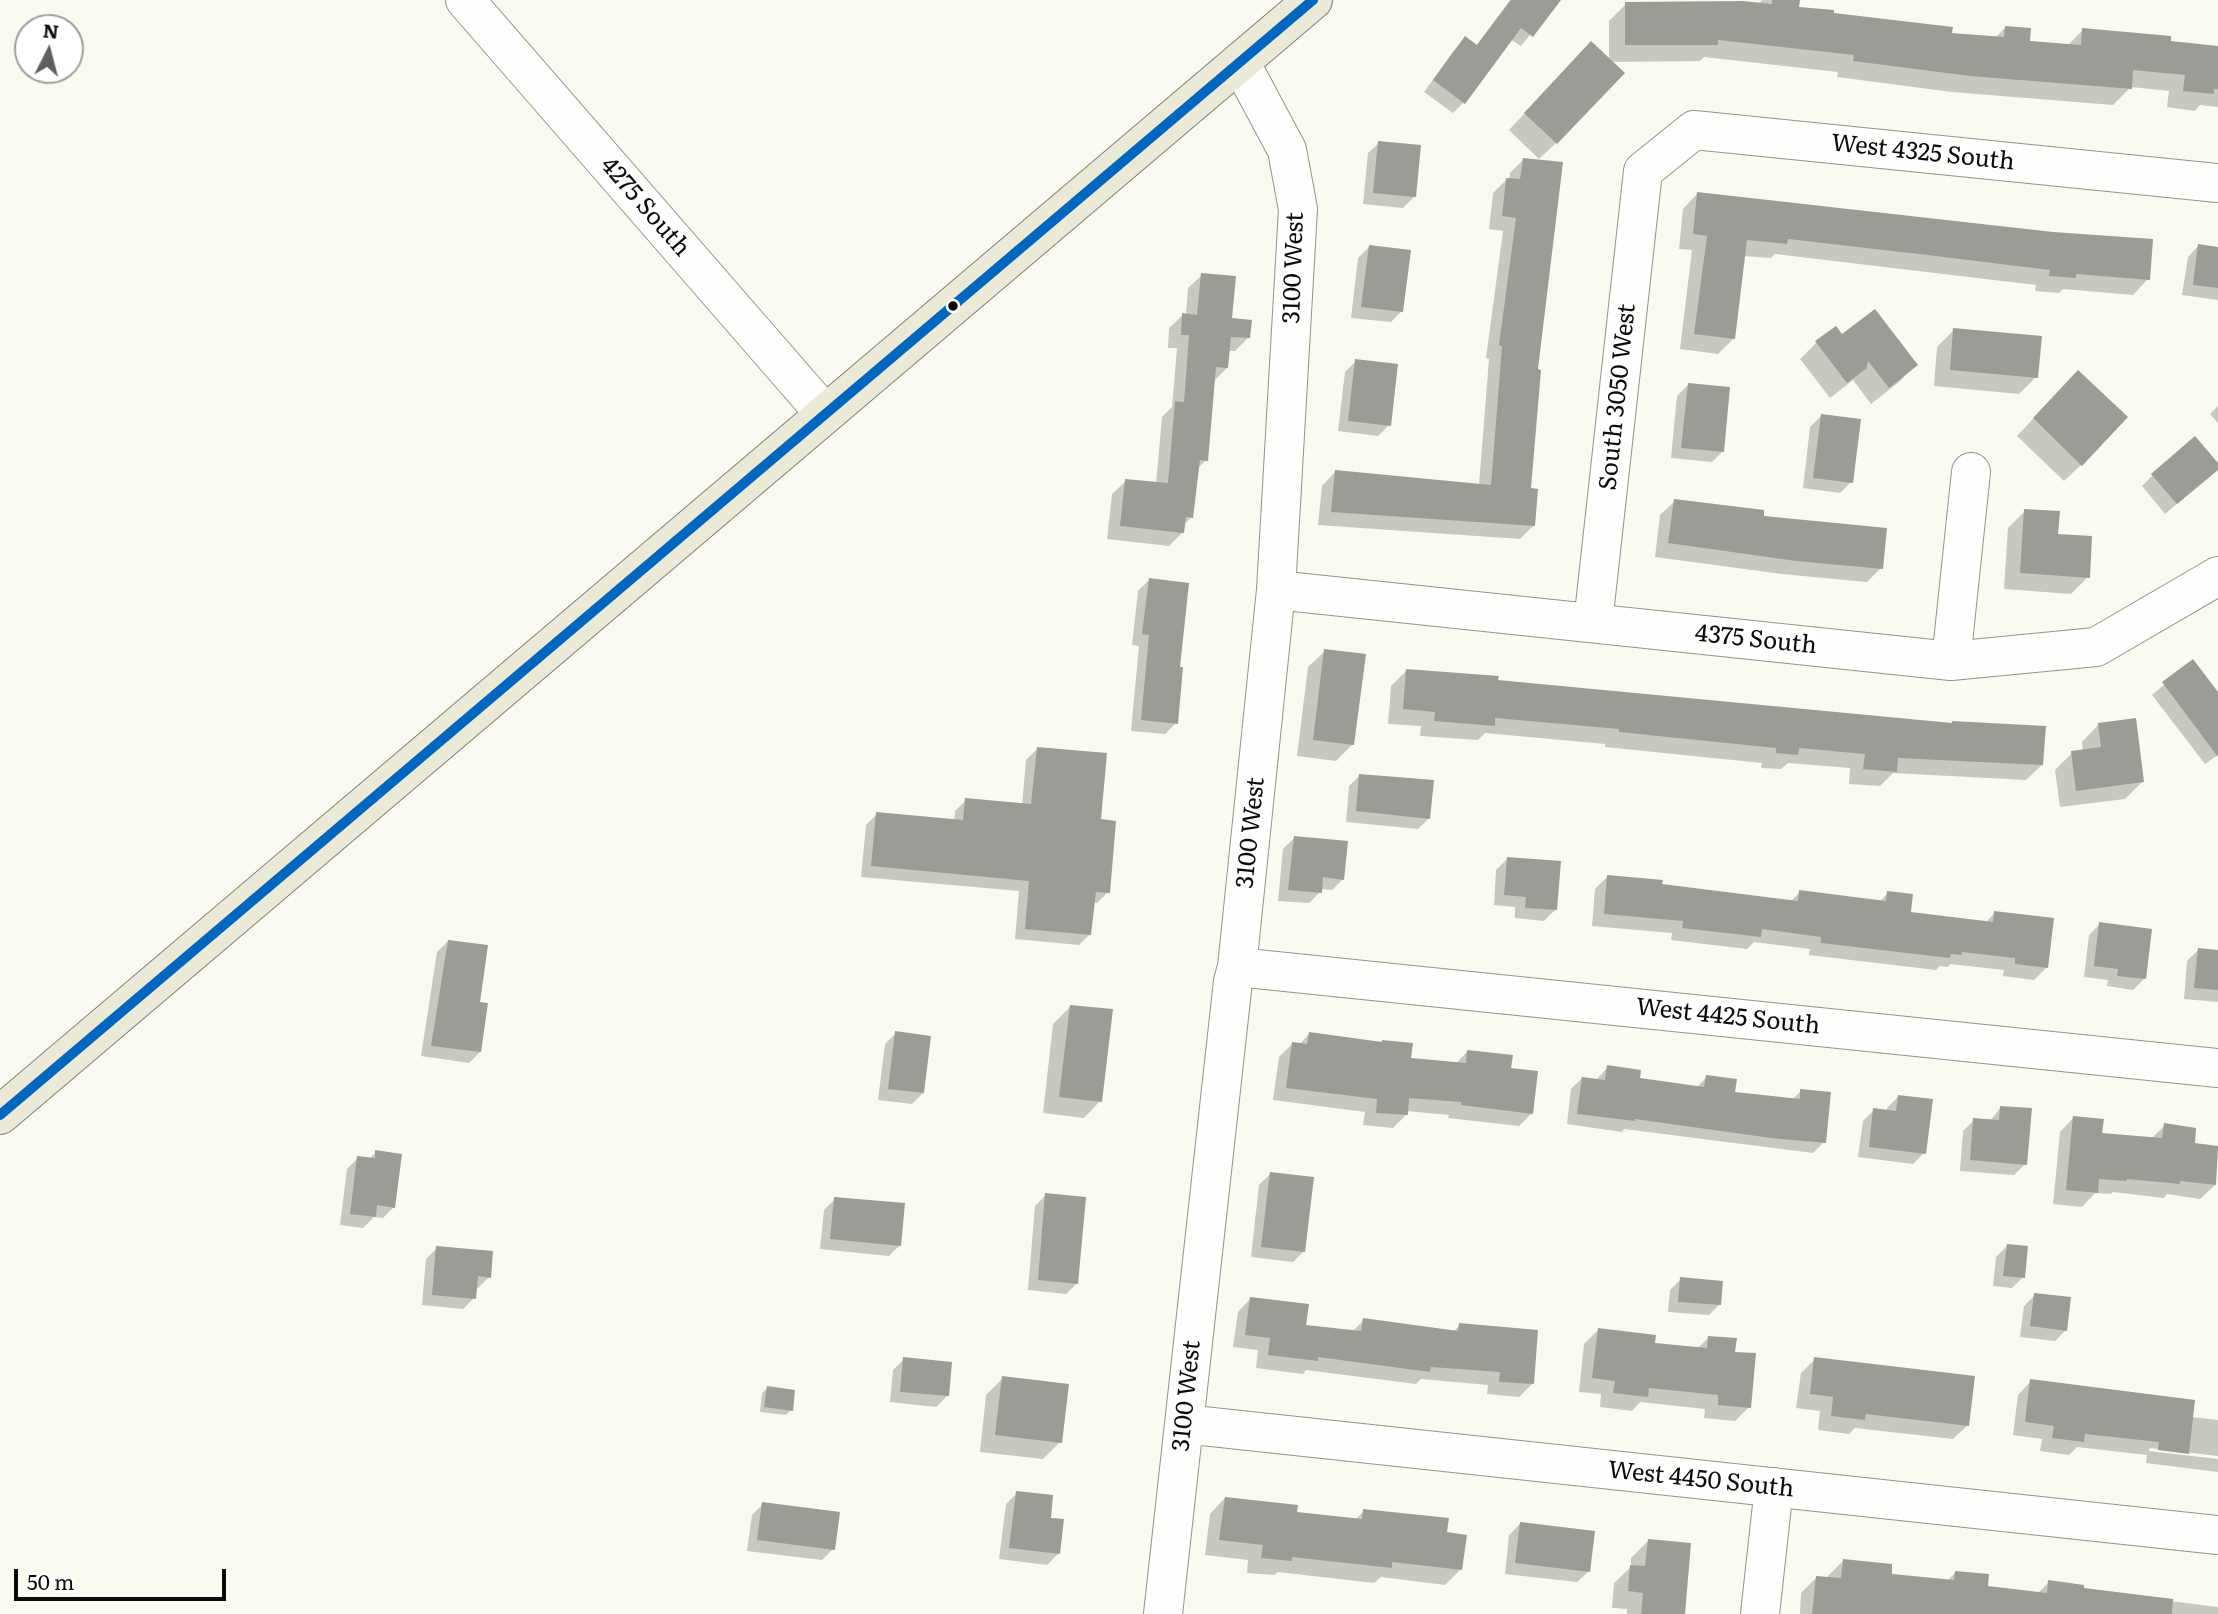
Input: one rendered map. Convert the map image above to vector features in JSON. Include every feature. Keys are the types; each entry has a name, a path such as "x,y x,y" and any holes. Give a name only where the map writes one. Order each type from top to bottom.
{"main road":[{"path":"0,1115 1313,0"}],"street":[{"name":"4275 South","path":"465,0 825,414"},
{"name":"3100 West","path":"1163,1614 1237,967 1276,590 1298,209 1287,150 1240,62"},
{"name":"West 4325 South","path":"1643,171 1694,130 2218,183"},
{"name":"South 3050 West","path":"1593,623 1643,171"},
{"path":"1951,661 1971,472"},
{"name":"4375 South","path":"1276,590 1951,661 2096,647 2218,576"},
{"name":"West 4425 South","path":"1237,967 2218,1068"},
{"name":"West 4450 South","path":"1184,1424 2218,1535"},
{"path":"1760,1614 1774,1488"}],"building":[{"path":"1511,0 1561,0 1533,37 1521,28 1465,104 1433,80 1465,36 1477,45"},
{"path":"1772,0 1800,0 1799,7 1953,27 1952,33 2004,37 2005,26 2031,28 2030,41 2081,45 2082,28 2171,36 2171,41 2218,46 2218,89 2214,89 2214,94 2183,91 2185,75 2133,70 2132,89 1970,76 1853,61 1854,55 1718,40 1718,45 1625,45 1625,2 1743,1 1772,4"},
{"path":"1591,41 1625,73 1557,144 1524,113"},
{"path":"1378,141 1421,145 1416,197 1373,193"},
{"path":"1523,158 1563,162 1538,369 1541,370 1531,488 1538,489 1535,526 1331,512 1335,470 1491,485 1502,346 1499,345 1516,218 1502,216 1506,178 1520,179"},
{"path":"1697,192 2053,232 2153,239 2150,280 2076,274 2076,278 2049,276 2050,270 1927,255 1788,239 1787,244 1747,240 1735,339 1694,334 1707,236 1693,234"},
{"path":"2198,244 2218,247 2218,288 2193,285"},
{"path":"1369,245 1411,250 1403,312 1361,307"},
{"path":"1201,273 1236,276 1232,318 1252,320 1250,338 1231,337 1228,368 1216,367 1208,461 1200,460 1193,518 1186,517 1184,533 1120,526 1125,479 1168,483 1175,401 1184,402 1189,335 1181,335 1182,313 1197,315"},
{"path":"1875,309 1918,365 1889,388 1868,361 1867,368 1847,383 1815,341 1836,326 1842,334"},
{"path":"1953,328 2042,336 2038,378 1950,370"},
{"path":"1355,359 1398,364 1391,426 1348,421"},
{"path":"2078,370 2128,417 2082,466 2033,418"},
{"path":"1688,383 1730,387 1724,452 1681,448"},
{"path":"1821,414 1861,419 1853,483 1813,478"},
{"path":"2195,436 2218,463 2218,470 2177,504 2151,474"},
{"path":"1674,499 1764,510 1764,516 1887,528 1883,569 1796,561 1668,543"},
{"path":"2024,509 2060,511 2058,534 2092,536 2090,578 2020,573"},
{"path":"1149,578 1189,583 1180,667 1183,667 1178,724 1141,720 1149,635 1142,634"},
{"path":"1324,649 1366,654 1354,745 1313,740"},
{"path":"2193,659 2218,692 2218,757 2162,682"},
{"path":"1406,669 1499,676 1498,680 1952,723 2046,726 2043,765 1898,758 1897,772 1863,769 1865,754 1799,748 1798,755 1776,753 1776,748 1619,732 1619,729 1495,718 1495,726 1434,721 1435,712 1403,709"},
{"path":"2136,718 2144,782 2076,791 2071,751 2101,747 2098,723"},
{"path":"1037,747 1107,753 1101,819 1116,821 1110,893 1096,892 1091,935 1025,929 1029,881 871,866 876,812 963,820 965,798 1031,804"},
{"path":"1359,774 1434,780 1430,819 1356,811"},
{"path":"1294,836 1348,841 1344,880 1323,877 1322,893 1288,890"},
{"path":"1507,857 1561,861 1557,910 1525,908 1526,897 1504,895"},
{"path":"1607,875 1663,880 1662,884 1798,901 1799,890 1886,901 1887,891 1913,894 1911,912 1993,922 1994,911 2054,918 2048,968 2015,964 2015,958 1962,952 1962,955 1951,954 1950,958 1821,943 1821,937 1762,929 1761,937 1682,928 1683,921 1604,914"},
{"path":"2099,922 2152,929 2146,979 2117,976 2118,969 2094,966"},
{"path":"448,940 488,945 480,1002 488,1003 481,1052 431,1046"},
{"path":"2198,948 2218,950 2218,990 2194,988"},
{"path":"1070,1005 1113,1009 1102,1102 1059,1097"},
{"path":"895,1031 931,1036 924,1093 888,1089"},
{"path":"1309,1032 1382,1042 1413,1043 1411,1058 1466,1063 1467,1050 1513,1055 1511,1068 1538,1071 1533,1114 1461,1105 1461,1102 1409,1098 1408,1115 1376,1113 1377,1099 1286,1088 1292,1042 1307,1044"},
{"path":"1607,1065 1641,1070 1640,1078 1704,1087 1706,1075 1737,1079 1735,1092 1800,1099 1800,1089 1831,1092 1826,1143 1577,1114 1582,1077 1605,1080"},
{"path":"1898,1095 1933,1099 1926,1154 1869,1147 1873,1108 1896,1111"},
{"path":"2000,1106 2032,1108 2027,1165 1970,1160 1973,1118 1999,1120"},
{"path":"2073,1116 2104,1119 2102,1133 2162,1138 2164,1123 2196,1128 2195,1143 2218,1146 2216,1185 2180,1181 2180,1184 2099,1179 2098,1193 2066,1190"},
{"path":"375,1150 402,1154 395,1208 377,1205 376,1217 350,1214 357,1156 375,1158"},
{"path":"1270,1172 1314,1177 1305,1252 1261,1247"},
{"path":"1045,1193 1086,1197 1078,1284 1038,1280"},
{"path":"834,1197 905,1203 901,1246 830,1239"},
{"path":"2007,1244 2028,1246 2025,1278 2003,1276"},
{"path":"436,1246 493,1251 491,1278 478,1276 476,1299 432,1295"},
{"path":"1680,1277 1723,1281 1721,1305 1678,1302"},
{"path":"2034,1293 2071,1297 2067,1331 2030,1326"},
{"path":"1250,1297 1309,1304 1306,1325 1361,1331 1363,1318 1458,1331 1459,1323 1538,1330 1534,1384 1499,1382 1500,1372 1431,1367 1430,1372 1318,1357 1318,1361 1268,1355 1270,1338 1245,1335"},
{"path":"1598,1328 1656,1335 1655,1343 1707,1348 1708,1336 1737,1338 1735,1352 1756,1353 1751,1408 1718,1405 1718,1395 1649,1388 1648,1397 1613,1393 1615,1381 1592,1378"},
{"path":"903,1357 952,1362 949,1396 900,1392"},
{"path":"1814,1357 1975,1376 1969,1426 1866,1414 1865,1420 1831,1416 1833,1397 1810,1394"},
{"path":"1002,1376 1069,1384 1062,1443 995,1435"},
{"path":"2030,1379 2195,1400 2189,1454 2158,1450 2159,1442 2085,1434 2084,1442 2052,1438 2054,1426 2025,1422"},
{"path":"767,1386 795,1390 793,1411 764,1407"},
{"path":"1016,1491 1053,1495 1051,1518 1064,1519 1060,1554 1009,1548"},
{"path":"1225,1497 1298,1505 1297,1512 1362,1519 1363,1509 1449,1518 1447,1532 1467,1535 1462,1570 1392,1562 1392,1568 1292,1557 1292,1561 1261,1558 1263,1545 1219,1540"},
{"path":"762,1502 840,1512 835,1550 757,1540"},
{"path":"1520,1522 1595,1531 1590,1572 1515,1563"},
{"path":"1648,1539 1691,1543 1685,1614 1641,1614 1643,1593 1628,1591 1630,1565 1645,1566"},
{"path":"1843,1559 1892,1564 1892,1574 1954,1580 1955,1571 1989,1574 1988,1586 2047,1593 2048,1580 2084,1585 2084,1588 2173,1599 2172,1614 1812,1614 1816,1576 1841,1578"}],"transit line":[{"path":"0,1115 1313,0"}]}
